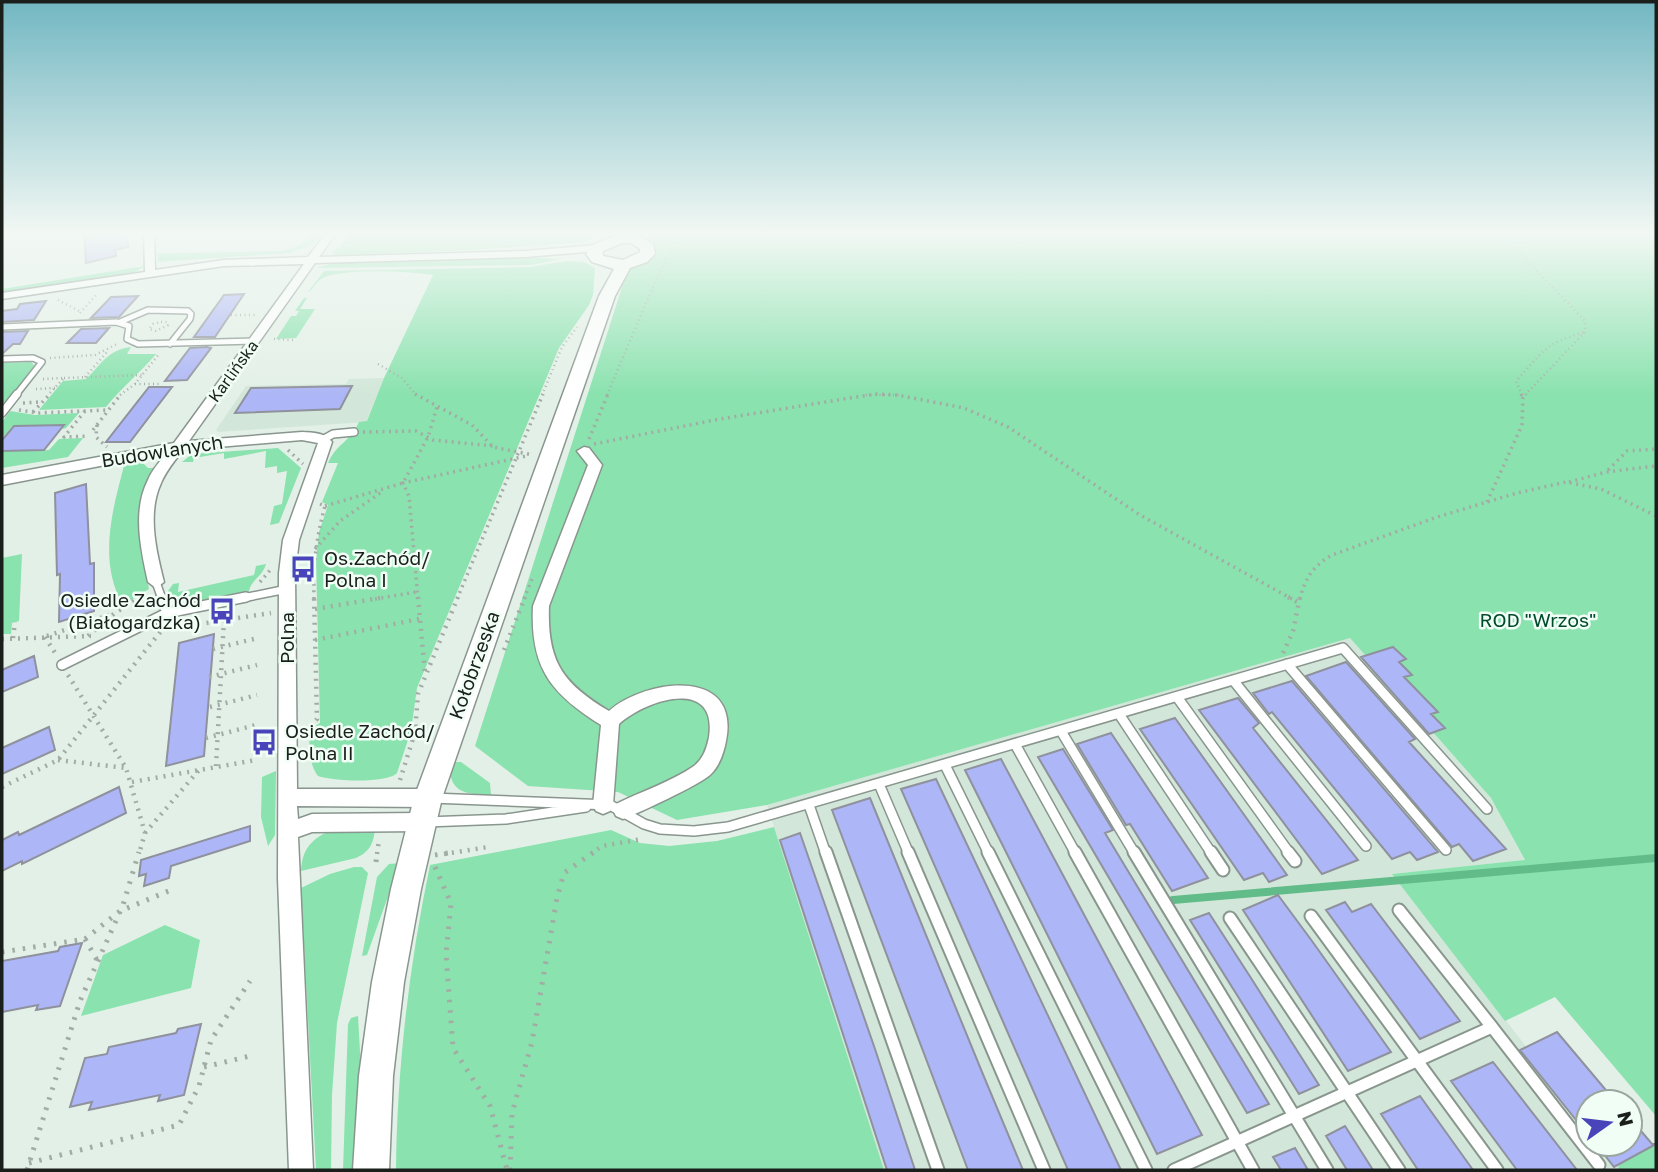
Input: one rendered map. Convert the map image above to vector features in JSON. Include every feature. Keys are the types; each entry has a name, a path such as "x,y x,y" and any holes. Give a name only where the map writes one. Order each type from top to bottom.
{"main road":[{"name":"Kołobrzeska","path":"370,1170 380,1047 392,954 425,810 541,455 607,296 607,287"}],"street":[{"path":"2,296 59,287"},
{"name":"Karlińska","path":"157,584 150,552 147,502 155,479 294,287"},
{"name":"Budowlanych","path":"2,480 179,446 292,436 324,439"},
{"name":"Polna","path":"301,1170 287,801 287,589 291,540 325,448 324,439"},
{"path":"584,451 595,465 541,606 539,629 547,668 563,688 581,704 610,721"},
{"path":"600,805 610,721 626,707 646,697 680,692 699,696 709,704 718,724 717,750 711,762 702,771 623,810"},
{"path":"287,801 300,797 425,810"},
{"path":"288,831 312,823 425,810"}],"lane":[{"path":"2,327 120,322 148,310 188,311 191,314 190,319 169,344"},
{"path":"120,322 129,326 127,339 134,344 255,341"},
{"path":"2,359 41,360 41,365 4,411"},
{"path":"324,439 333,434 354,432"},
{"path":"157,584 167,612"},
{"path":"62,665 167,612 287,589"},
{"path":"425,810 600,805 623,810 649,826 691,831 739,825 1342,648 1487,809"},
{"path":"1287,664 1446,850"},
{"path":"1233,680 1366,846"},
{"path":"1177,696 1295,861"},
{"path":"1119,714 1223,870"},
{"path":"1060,731 1327,1170"},
{"path":"1015,744 1253,1170"},
{"path":"945,765 1146,1170"},
{"path":"879,784 1044,1170"},
{"path":"425,810 493,822 543,817 600,805"},
{"path":"809,805 938,1170"},
{"path":"1399,909 1599,1165"},
{"path":"1311,916 1497,1170"},
{"path":"1230,918 1399,1170"},
{"path":"1174,1170 1492,1027"}],"path":[{"path":"584,451 652,287"},
{"path":"1523,398 1585,332 1585,321 1552,287"},
{"path":"70,323 102,289"},
{"path":"54,296 81,312"},
{"path":"231,315 258,315"},
{"path":"161,322 167,322 168,326 156,331 149,329 153,324 161,322"},
{"path":"398,785 415,732 418,694 425,675 562,347 582,322"},
{"path":"1487,502 1522,425 1523,398 1516,381 1528,370 1538,353 1556,341 1585,332"},
{"path":"85,377 107,351 128,334"},
{"path":"274,339 293,340"},
{"path":"93,430 124,390 135,384 169,344"},
{"path":"41,360 86,356 107,351"},
{"path":"378,364 402,377 417,396 471,425 493,447"},
{"path":"30,379 142,375"},
{"path":"33,412 64,377"},
{"path":"135,384 162,384"},
{"path":"22,389 55,388"},
{"path":"584,451 592,444 649,432 875,394 897,395 964,408 1008,427 1140,515 1299,603"},
{"path":"403,483 428,437 438,407"},
{"path":"4,411 107,411"},
{"path":"85,411 64,437 89,436"},
{"path":"97,425 98,440 111,450"},
{"path":"354,432 416,430 433,440 541,455"},
{"path":"283,445 306,467"},
{"path":"1606,472 1627,451 1656,449"},
{"path":"319,503 325,506 403,483 541,455"},
{"path":"1269,669 1286,649 1302,584 1318,563 1371,541 1487,502 1606,472 1656,466"},
{"path":"1567,482 1590,486 1656,516"},
{"path":"403,483 409,496 425,675"},
{"path":"314,551 340,521 388,488"},
{"path":"305,743 305,732 317,719 314,551 325,506"},
{"path":"257,589 273,563"},
{"path":"503,653 534,575"},
{"path":"62,665 100,624 157,584"},
{"path":"315,609 416,592"},
{"path":"137,629 162,629 276,612"},
{"path":"2,639 45,637 115,613"},
{"path":"315,640 419,619"},
{"path":"216,766 225,620"},
{"path":"13,638 15,622"},
{"path":"2,787 58,760 162,629"},
{"path":"45,637 126,768 145,832"},
{"path":"213,649 258,638"},
{"path":"209,677 257,665"},
{"path":"210,707 257,695"},
{"path":"206,738 257,725"},
{"path":"58,760 126,768"},
{"path":"132,782 256,760"},
{"path":"28,1167 77,1010 120,911 145,832 201,769"},
{"path":"376,862 381,831"},
{"path":"508,1170 512,1113 532,1042 557,898 564,873 602,846 642,839"},
{"path":"488,847 429,856 451,903 446,954 453,1048 489,1106 508,1170"},
{"path":"2,952 85,939 120,911 171,890"},
{"path":"85,939 97,960"},
{"path":"28,1167 175,1127 183,1122 196,1095 211,1040 250,981"},
{"path":"204,1067 250,1056"}],"shaded area":[{"path":"384,378 366,422 218,432 216,430 246,386 346,384 349,379"},
{"path":"1350,638 1491,798 1525,861 1392,874 1574,1108 1574,1158 1614,1158 1619,1164 1618,1170 884,1170 767,805"}],"green space":[{"path":"16,287 42,287 2,293 2,289"},
{"path":"427,287 594,287 589,305 559,348 417,688 411,731 397,773 382,779 335,779 318,776 309,748 312,733 320,723 316,562 319,532 328,505 322,502 338,463 328,463 359,422 367,421 384,378"},
{"name":"ROD \"Wrzos\"","path":"622,287 1656,287 1656,1116 1644,1102 1644,1088 1632,1088 1555,997 1505,1021 1392,874 1525,860 1491,798 1350,638 767,805 677,820 618,792 528,786 475,746"},
{"path":"304,298 307,298 300,309 315,309 296,338 276,339 291,316 296,316 299,311 295,311"},
{"path":"131,347 127,354 156,354 106,407 39,410 63,381 86,379 110,354"},
{"path":"31,362 35,366 2,407 2,363"},
{"path":"10,411 35,415 79,413 62,429 64,425 13,426 3,437 7,438 2,445 2,422"},
{"path":"83,438 68,457 2,468 2,451 49,450 59,439"},
{"path":"278,448 301,468 279,523 270,525 274,506 282,504 287,471 277,473 277,466 265,468 266,451 224,459 224,453 194,458 193,462 182,462 192,454"},
{"path":"141,461 148,468 157,468 143,494 139,514 141,546 149,589 123,605 115,589 111,571 109,554 112,518 124,466"},
{"path":"22,554 19,621 12,623 11,634 2,634 2,558"},
{"path":"266,564 249,591 192,602 173,600 168,591 173,584 179,583 178,592 254,575 256,566"},
{"path":"450,762 461,762 490,783 491,795 473,794 455,786"},
{"path":"276,771 275,835 268,846 261,817 262,777"},
{"path":"774,827 884,1170 396,1170 406,1017 430,865 611,830 640,843 669,846 717,841"},
{"path":"332,830 375,830 370,847 360,856 301,871 303,856 309,845"},
{"path":"400,863 367,955 362,956 377,877 389,864"},
{"path":"362,867 368,873 337,1023 331,1170 316,1170 301,888 330,874"},
{"path":"165,925 200,940 191,988 81,1016 103,955"},
{"path":"358,1016 362,1087 357,1170 343,1170 348,1024 351,1018"},
{"path":"1656,1144 1656,1170 1618,1170 1619,1164 1630,1158 1644,1158 1644,1150"}],"building":[{"path":"244,294 215,337 194,337 224,295"},
{"path":"138,296 119,317 91,318 111,297"},
{"path":"46,301 34,320 2,322 2,311 17,309 20,304"},
{"path":"109,328 96,343 67,343 81,329"},
{"path":"28,331 20,344 13,344 2,354 2,332"},
{"path":"190,348 211,348 187,380 165,381"},
{"path":"352,386 340,409 235,413 251,388"},
{"path":"149,387 172,387 130,442 106,442"},
{"path":"64,425 44,450 2,451 2,440 14,426"},
{"path":"86,484 90,564 94,563 94,611 59,622 60,574 57,575 55,493"},
{"path":"214,634 204,756 166,766 179,643"},
{"path":"1393,647 1406,659 1399,662 1412,675 1404,677 1438,712 1431,714 1445,728 1429,734 1361,657"},
{"path":"34,656 38,677 2,692 2,670"},
{"path":"1346,662 1415,739 1409,742 1506,849 1473,861 1459,844 1452,847 1306,676"},
{"path":"1292,681 1438,852 1417,860 1410,852 1392,859 1272,712 1269,714 1253,693"},
{"path":"1238,698 1259,723 1253,728 1358,860 1322,874 1199,710"},
{"path":"1175,718 1287,875 1269,882 1263,873 1244,880 1140,729"},
{"path":"49,727 55,750 2,774 2,748"},
{"path":"1111,733 1208,878 1172,891 1130,824 1126,825 1077,744"},
{"path":"1063,749 1113,830 1105,833 1269,1104 1247,1113 1038,757"},
{"path":"1001,759 1202,1135 1157,1154 965,770"},
{"path":"936,779 1121,1170 1068,1170 901,789"},
{"path":"119,787 126,813 22,864 22,861 2,871 2,840 18,832 19,835"},
{"path":"870,798 1023,1170 968,1170 832,810"},
{"path":"250,826 250,841 171,866 169,878 144,886 146,874 139,876 141,860"},
{"path":"800,833 915,1170 887,1170 780,840"},
{"path":"1278,895 1391,1052 1348,1071 1243,910"},
{"path":"1345,902 1352,912 1371,904 1460,1021 1420,1039 1326,910"},
{"path":"1209,913 1319,1085 1299,1094 1190,920"},
{"path":"82,943 60,1006 36,1010 38,1005 2,1012 2,961 58,951 60,947"},
{"path":"201,1024 184,1095 158,1101 160,1095 89,1110 92,1102 70,1107 85,1058 107,1054 109,1047 176,1033 178,1029"},
{"path":"1557,1032 1604,1088 1574,1088 1574,1118 1520,1050"},
{"path":"1493,1062 1577,1170 1517,1170 1451,1081"},
{"path":"1420,1096 1473,1170 1418,1170 1381,1114"},
{"path":"1345,1126 1373,1170 1347,1170 1326,1136"},
{"path":"1644,1135 1652,1144 1656,1144 1644,1151"},
{"path":"1295,1148 1308,1170 1281,1170 1273,1157"},
{"path":"1607,1158 1630,1158 1614,1167"}],"waterway":[{"path":"1173,900 1656,858"}],"place":[{"name":"Os.Zachód/ Polna I","path":"303,569"},
{"name":"Osiedle Zachód (Białogardzka)","path":"222,611"},
{"name":"Osiedle Zachód/ Polna II","path":"264,742"}]}
